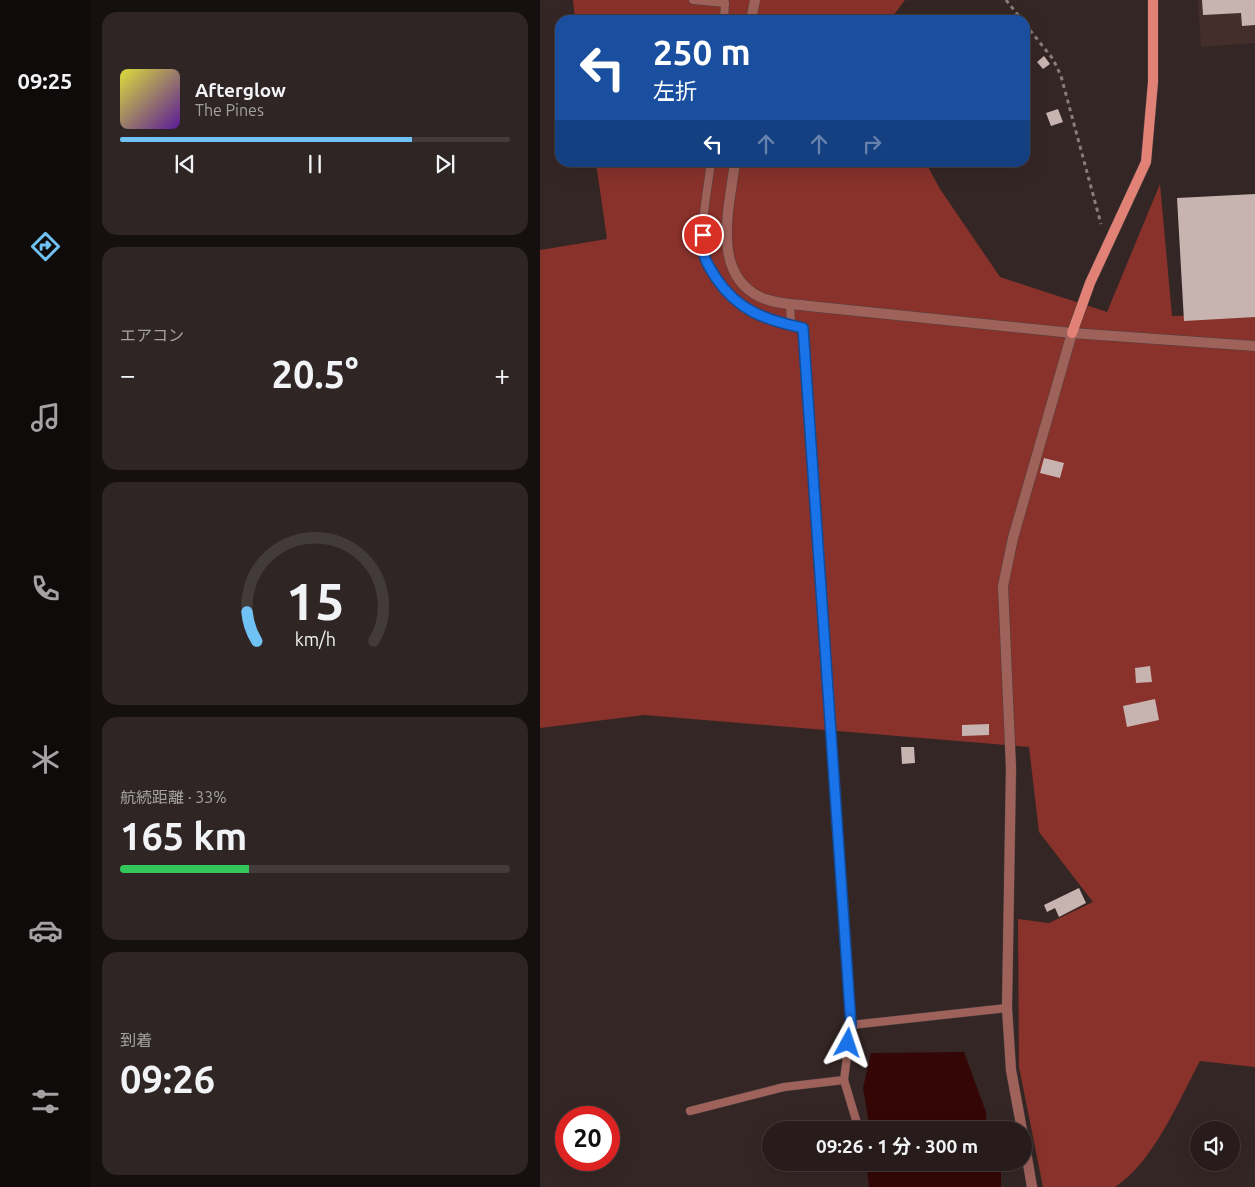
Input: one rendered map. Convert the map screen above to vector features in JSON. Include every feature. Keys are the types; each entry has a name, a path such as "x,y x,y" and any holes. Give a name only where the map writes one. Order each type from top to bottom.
{"street":[{"path":"752,15 755,0"},
{"path":"1020,1121 1011,1070 1007,1008 1011,768 1004,586 1013,538 1072,333 1090,283 1146,162 1152,82 1153,0"},
{"path":"734,167 727,234 728,252 731,266 741,282 760,297 790,304 1072,333 1255,346"},
{"path":"1029,1171 1032,1187"}],"lane":[{"path":"692,0 725,3 724,15"},
{"path":"710,167 703,235 704,255 725,291 738,303 753,312 803,328 851,1025 844,1080 856,1121"},
{"path":"790,304 791,325"},
{"path":"851,1025 1007,1008"},
{"path":"690,1111 784,1087 844,1080"}],"path":[{"path":"1006,0 1018,15"},
{"path":"1030,30 1053,59 1061,76 1107,247"}],"shaded area":[{"path":"573,0 905,0 894,15 574,15"},
{"path":"1198,0 1255,0 1255,43 1201,47"},
{"path":"597,167 928,167 940,189 1000,277 1107,312 1160,184 1172,316 1255,314 1255,1067 1200,1061 1174,1112 1153,1147 1129,1176 1115,1187 1043,1187 1032,1132 1032,1121 1030,1121 1019,1067 1018,919 1049,923 1093,902 1039,832 1029,747 644,715 540,728 540,250 607,239"},
{"path":"964,1052 986,1112 987,1121 868,1121 863,1088 871,1053"},
{"path":"867,1171 1001,1171 1001,1187 869,1187"}],"building":[{"path":"1202,0 1255,0 1255,25 1242,26 1241,13 1203,15"},
{"path":"1044,56 1050,64 1043,69 1037,62"},
{"path":"1058,109 1063,122 1051,126 1046,113"},
{"path":"1255,194 1255,317 1184,321 1177,198"},
{"path":"1044,458 1064,463 1060,478 1040,473"},
{"path":"1150,666 1152,682 1136,683 1135,668"},
{"path":"1155,699 1159,720 1127,727 1123,706"},
{"path":"989,724 989,735 962,736 962,725"},
{"path":"901,747 914,747 915,763 902,764"},
{"path":"1079,888 1086,903 1059,917 1055,908 1047,912 1044,905"}],"route":[{"path":"703,235 704,255 713,274 725,291 738,303 753,312 771,320 803,328 851,1025 848,1043"}]}
